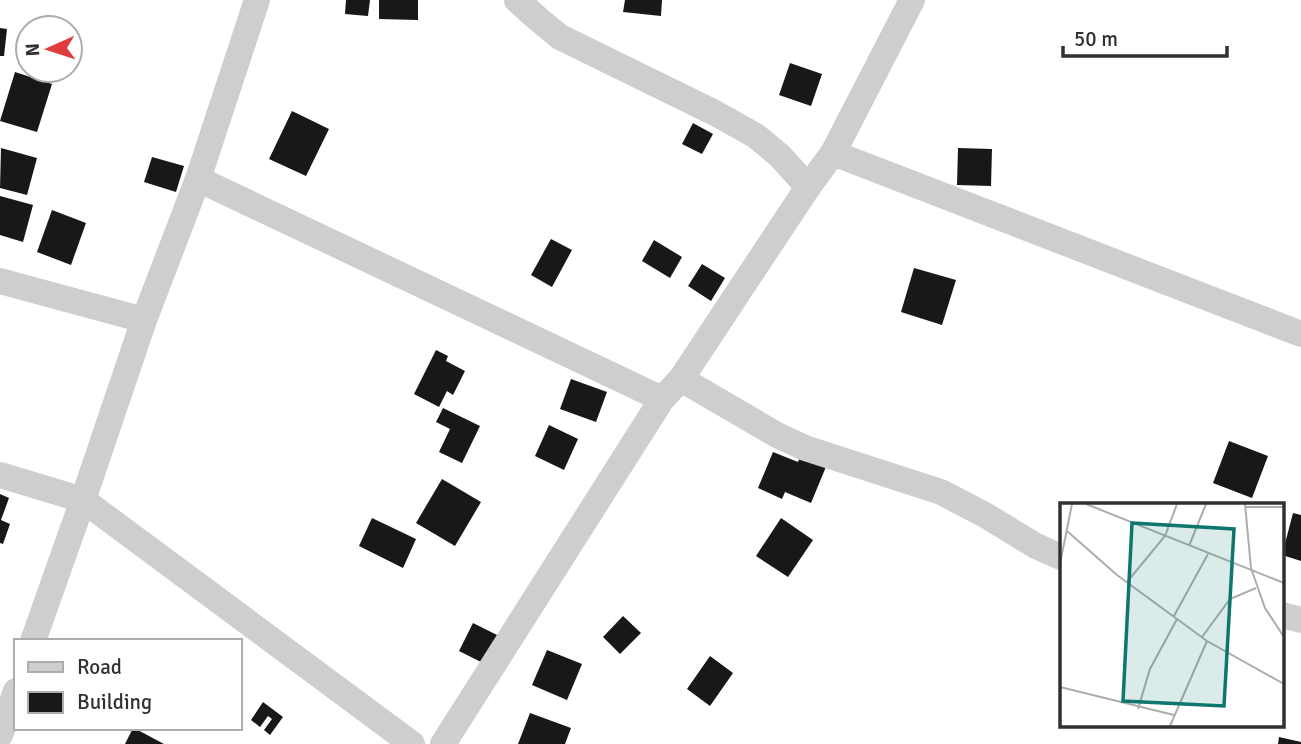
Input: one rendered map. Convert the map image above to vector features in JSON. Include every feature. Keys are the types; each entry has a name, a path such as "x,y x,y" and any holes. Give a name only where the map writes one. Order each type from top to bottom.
{"street":[{"path":"34,639 144,320 198,179 257,0"},
{"path":"517,0 560,37 756,136 780,156 808,187"},
{"path":"443,744 662,399 681,379 833,153 912,0"},
{"path":"833,153 1301,334"},
{"path":"198,179 662,399"},
{"path":"0,282 144,320"},
{"path":"681,379 777,435 805,448 941,492 1036,546 1060,557"},
{"path":"0,475 83,500 411,744"},
{"path":"1284,616 1301,620"},
{"path":"0,735 14,696"}],"building":[{"path":"346,0 370,0 368,16 345,14"},
{"path":"379,0 418,0 418,20 379,19"},
{"path":"625,0 662,0 661,16 623,12"},
{"path":"0,28 7,29 4,56 0,56"},
{"path":"790,63 822,74 811,106 779,95"},
{"path":"14,75 14,84 52,84 37,132 0,121"},
{"path":"292,111 329,129 306,176 269,159"},
{"path":"693,123 713,134 702,154 682,144"},
{"path":"1,148 37,158 27,195 0,188"},
{"path":"958,148 992,149 991,186 957,185"},
{"path":"152,157 184,166 176,192 144,182"},
{"path":"0,196 33,205 23,242 0,235"},
{"path":"52,210 86,223 71,265 37,252"},
{"path":"551,239 572,250 552,287 531,275"},
{"path":"654,240 682,257 670,278 642,261"},
{"path":"702,264 725,278 711,301 688,286"},
{"path":"914,268 956,280 942,325 901,312"},
{"path":"436,350 448,356 446,361 465,371 453,395 447,391 439,407 414,394"},
{"path":"571,379 607,392 596,422 560,409"},
{"path":"443,408 480,426 462,463 439,452 450,429 436,422"},
{"path":"549,425 578,439 564,470 535,456"},
{"path":"1229,441 1268,456 1252,498 1213,483"},
{"path":"802,451 828,462 811,503 785,492 782,499 758,488 773,452 798,462"},
{"path":"442,479 481,502 455,546 416,523"},
{"path":"0,494 9,498 1,520 10,524 3,544 0,543"},
{"path":"1293,513 1301,515 1301,561 1284,556"},
{"path":"372,518 416,539 403,568 359,546"},
{"path":"781,518 813,540 788,577 756,556"},
{"path":"623,616 641,633 620,654 603,637"},
{"path":"473,623 505,639 491,667 459,651"},
{"path":"547,650 582,664 567,700 532,685"},
{"path":"710,656 733,673 710,706 687,689"},
{"path":"263,702 283,717 270,735 264,730 272,719 268,716 260,727 251,720"},
{"path":"530,713 571,728 565,744 518,744"},
{"path":"132,730 138,730 164,744 125,744"},
{"path":"1279,737 1301,742 1301,744 1278,744"}]}
